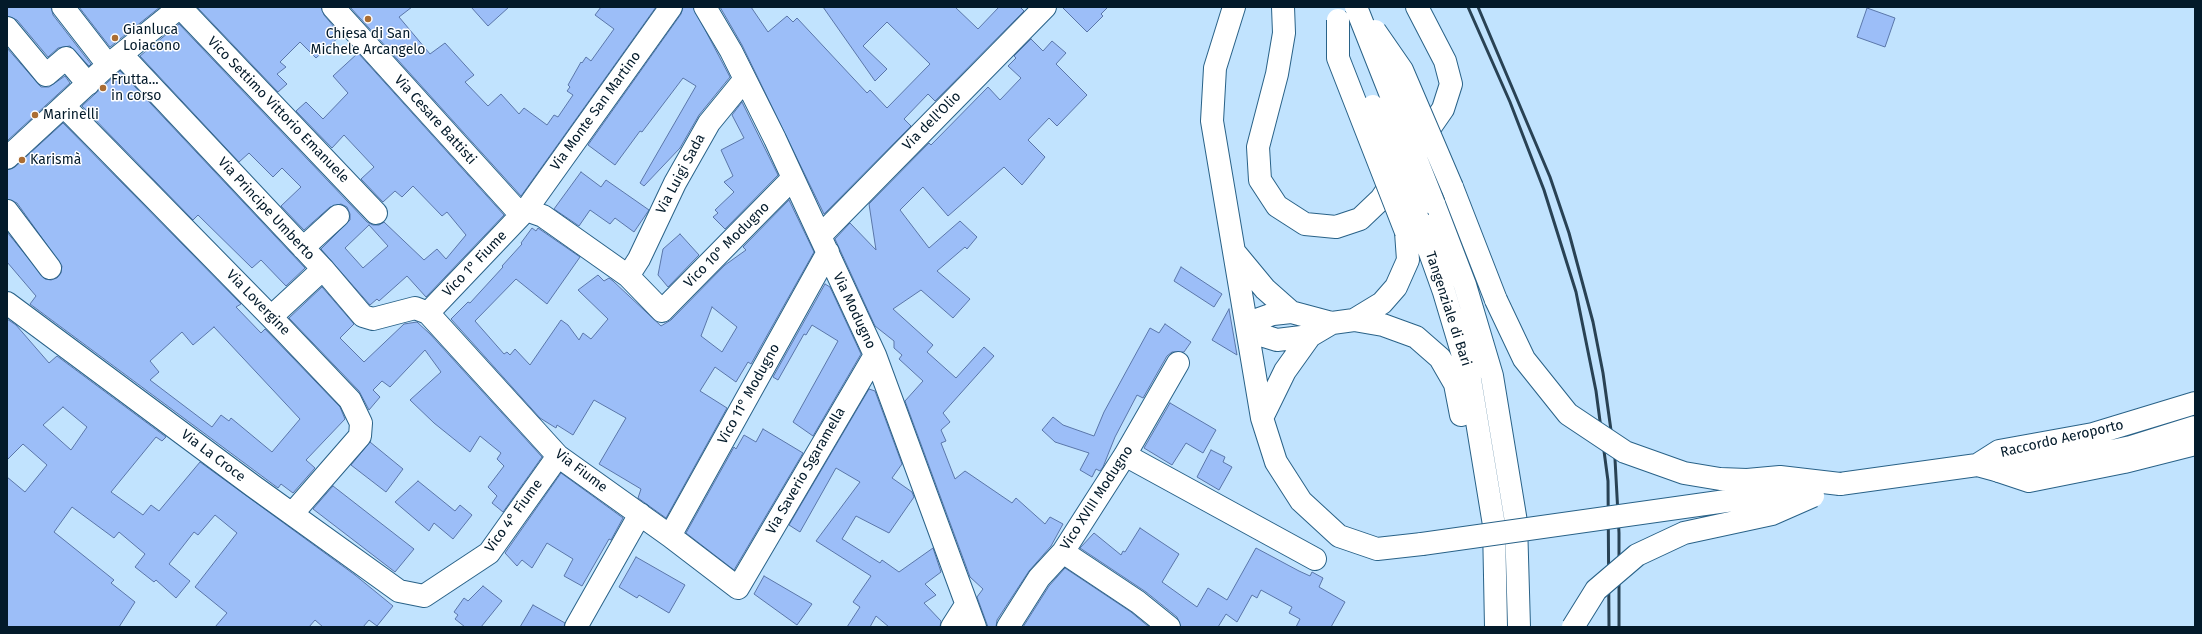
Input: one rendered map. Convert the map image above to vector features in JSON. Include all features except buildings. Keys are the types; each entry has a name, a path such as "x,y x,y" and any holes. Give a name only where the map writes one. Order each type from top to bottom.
{"main road":[{"name":"Via Principe Umberto","path":"63,7 303,248 363,316 373,318 415,308 428,313"},
{"path":"7,158 115,60 180,7"},
{"name":"Vico Settimo Vittorio Emanuele","path":"180,7 376,213"},
{"name":"Via Cesare Battisti","path":"333,7 523,213 543,216 628,276 662,311"},
{"name":"Via Monte San Martino","path":"523,213 671,7"},
{"name":"Via Modugno","path":"705,7 731,51 775,139 792,179 824,244 875,355 975,627"},
{"name":"Via dell'Olio","path":"824,244 1045,7"},
{"path":"1234,7 1215,68 1212,121 1262,418 1276,462 1301,501 1339,536 1377,549 1422,544 1840,484"},
{"path":"1283,7 1284,33 1277,74 1258,147 1260,180 1277,206 1305,224 1336,227 1360,218 1380,199 1443,109 1451,84 1446,61 1417,7"},
{"path":"1358,7 1402,70 1452,187 1496,300 1524,359 1568,414 1624,452 1684,473 1720,479 1747,480 1780,477 1840,484"},
{"name":"Tangenziale di Bari","path":"1358,7 1465,286 1492,376 1516,522 1519,627"},
{"name":"Tangenziale di Bari","path":"1336,13 1338,58 1412,225 1444,292 1470,379 1494,525 1496,627"},
{"path":"7,28 46,76 66,58 88,84"},
{"name":"Via Luigi Sada","path":"628,276 639,259 675,183 709,123 744,79"},
{"name":"Via Lovergine","path":"64,106 271,317 350,400 361,423 360,436 292,514"},
{"name":"Vico 10° Modugno","path":"662,311 792,179"},
{"path":"7,211 50,268"},
{"name":"Vico 1° Fiume","path":"428,313 523,213"},
{"path":"303,248 338,216"},
{"path":"1354,320 1382,303 1396,287 1408,260 1412,225"},
{"name":"Vico 11° Modugno","path":"670,536 824,244"},
{"path":"1234,251 1265,290 1291,312"},
{"path":"271,317 323,269"},
{"name":"Via La Croce","path":"7,303 292,514 399,591 424,596"},
{"path":"1248,331 1259,318 1273,314 1291,312 1332,323 1354,320 1383,324 1416,337 1440,358 1455,384 1473,474 1494,525"},
{"name":"Via Fiume","path":"428,313 558,456 640,514 738,588"},
{"path":"1248,331 1277,340 1310,336 1332,323"},
{"path":"1262,418 1285,371 1310,336"},
{"name":"Via Saverio Sgaramella","path":"738,588 875,355"},
{"name":"Vico XVIII Modugno","path":"1008,627 1038,578 1063,552 1125,455 1178,363"},
{"name":"Raccordo Aeroporto","path":"1840,484 1977,464 1999,451 2093,434 2195,403"},
{"name":"Raccordo Aeroporto","path":"1977,464 1999,472 2066,461 2131,447 2195,428"},
{"path":"1999,472 2029,481 2124,462 2195,444"},
{"path":"1125,455 1315,559"},
{"name":"Vico 4° Fiume","path":"424,596 489,553 558,456"},
{"path":"1573,627 1596,590 1637,555 1684,533 1772,514 1840,484"},
{"path":"576,627 640,514"},
{"path":"1063,552 1138,602 1169,627"},
{"path":"952,627 966,604"}],"railway":[{"path":"1468,7 1510,102 1544,190 1576,292 1596,391 1608,481 1609,627"},
{"path":"1478,7 1550,177 1569,233 1593,322 1603,373 1615,459 1619,533 1619,627"}],"place":[{"name":"Chiesa di San Michele Arcangelo","path":"368,19"},
{"name":"Gianluca Loiacono","path":"115,38"},
{"name":"Frutta... in corso","path":"103,88"},
{"name":"Marinelli","path":"35,115"},
{"name":"Karismà","path":"22,160"}]}
